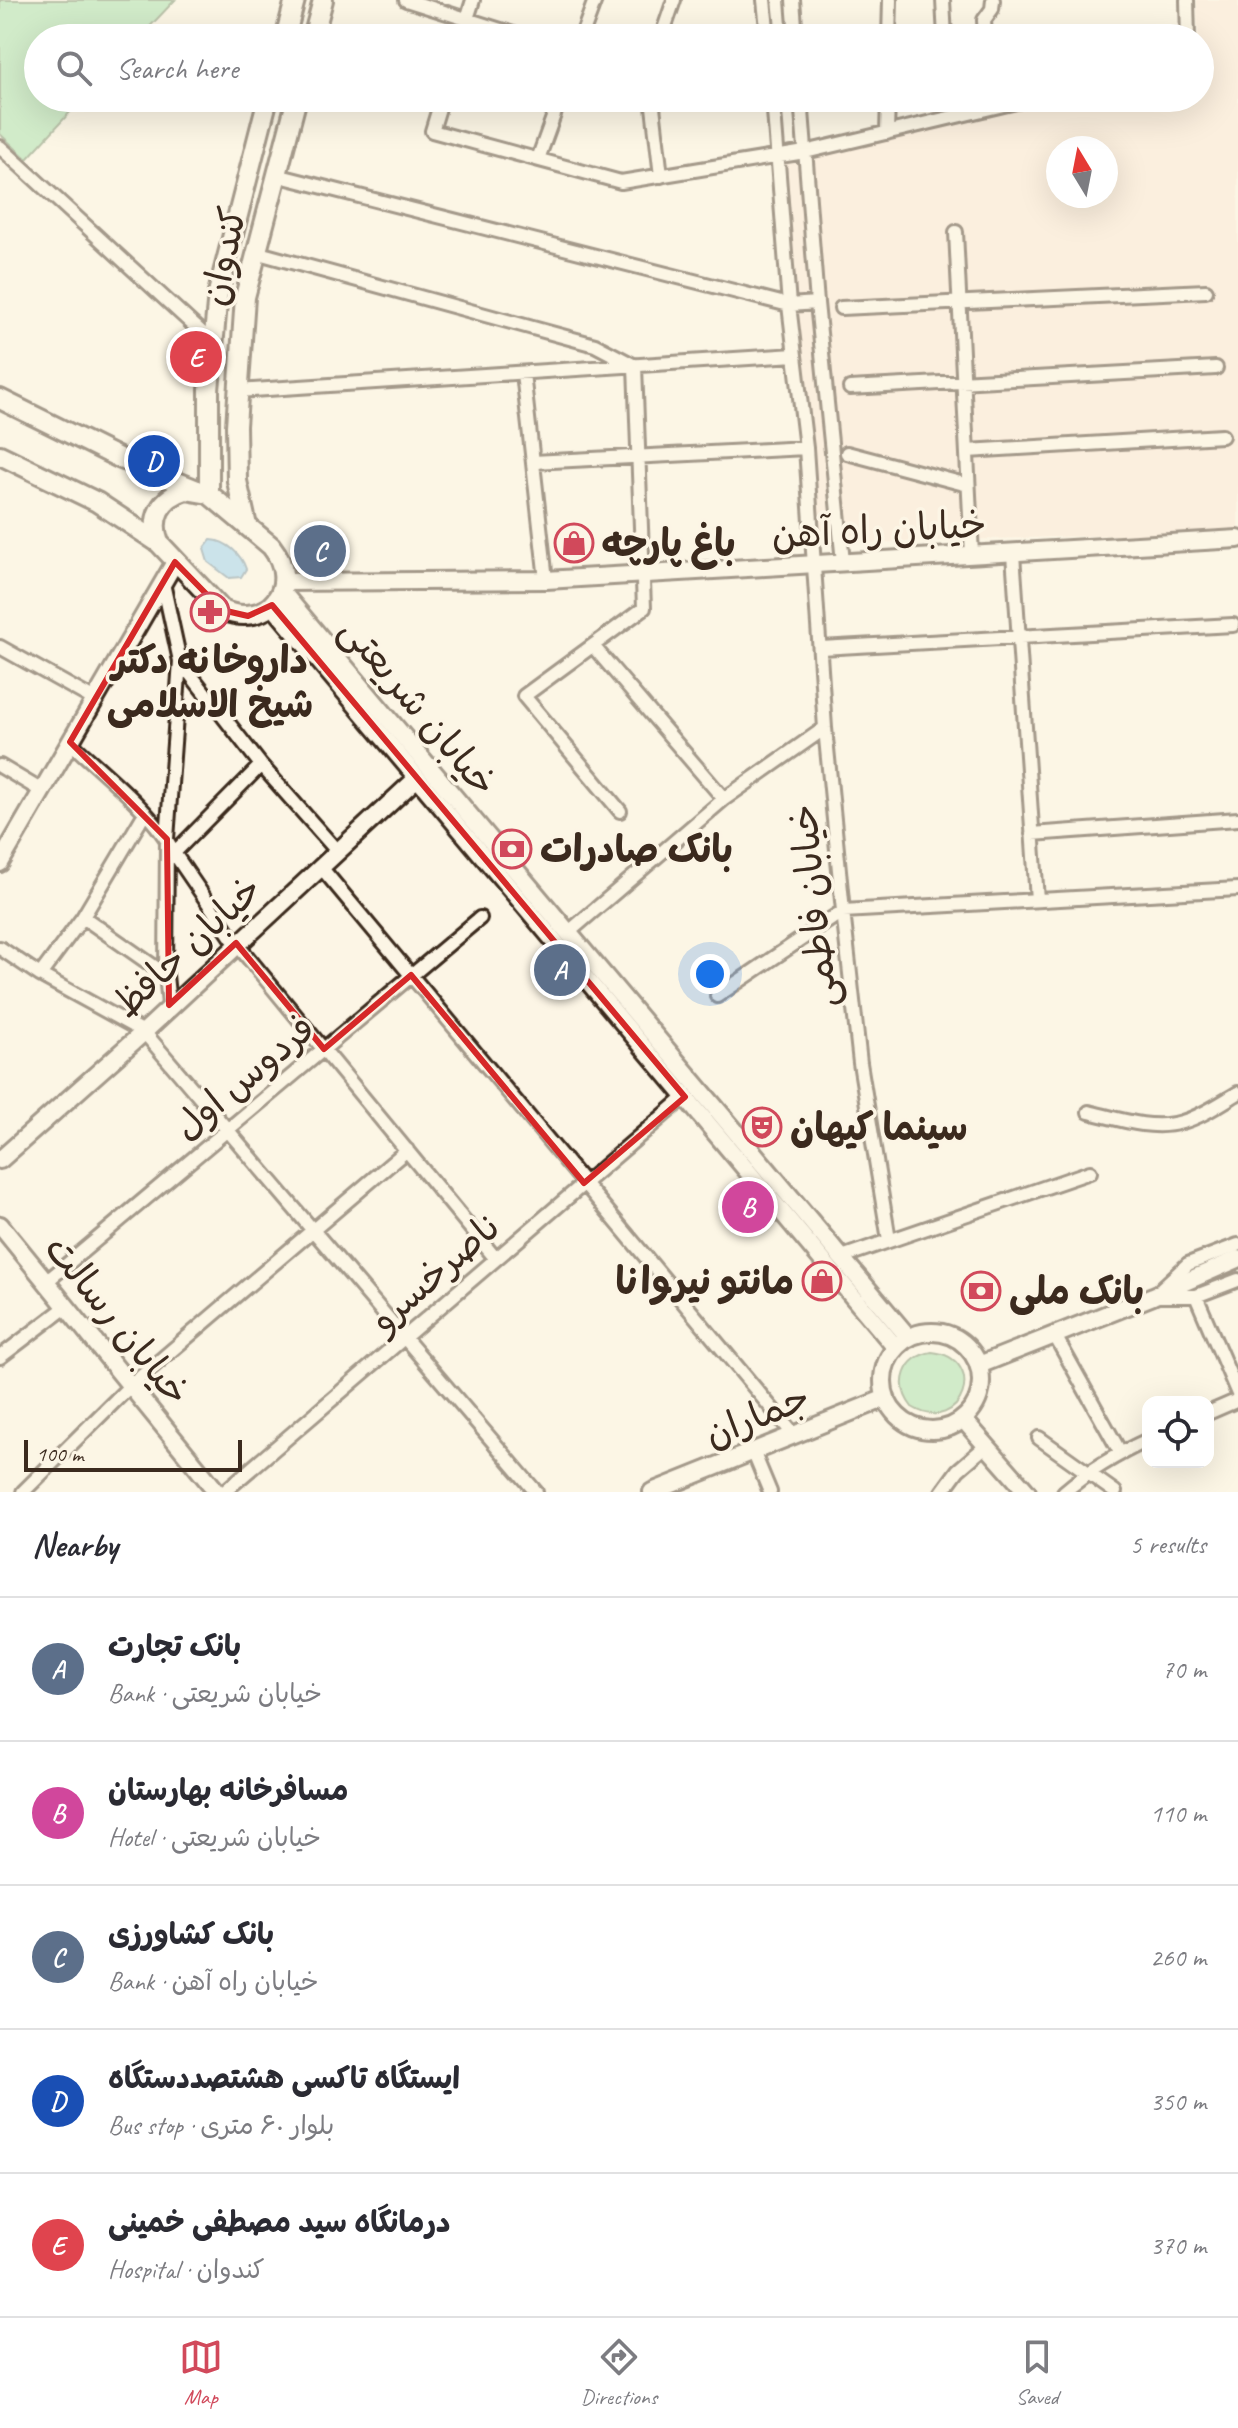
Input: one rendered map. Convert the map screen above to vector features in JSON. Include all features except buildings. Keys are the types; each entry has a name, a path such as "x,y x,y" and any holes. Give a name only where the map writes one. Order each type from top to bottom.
{"main road":[{"path":"289,24 295,0"},
{"path":"317,24 323,0"},
{"name":"کندوان","path":"204,492 218,293 264,112"},
{"name":"کندوان","path":"247,526 237,481 237,391 245,297 293,112"},
{"path":"0,399 121,459 204,492 279,556 284,569 279,593 261,613 234,615 222,610 159,543 97,502 0,455"},
{"path":"159,543 155,521 165,500 186,490 204,492"}],"street":[{"path":"406,0 483,24"},
{"path":"465,24 473,0"},
{"path":"586,24 595,0"},
{"path":"666,24 674,0"},
{"path":"764,0 767,24"},
{"path":"793,0 795,24"},
{"path":"889,24 890,0"},
{"path":"943,0 944,24"},
{"path":"984,24 993,0"},
{"path":"1187,0 1188,24"},
{"path":"438,112 432,131 621,182 805,152 958,112"},
{"path":"538,159 555,112"},
{"path":"654,112 661,176"},
{"name":"خیابان فاطمی","path":"774,112 789,305 816,564 825,728 843,911 860,1063 889,1240"},
{"path":"802,112 817,303 843,562"},
{"path":"887,133 888,112"},
{"path":"0,147 213,343"},
{"path":"276,175 789,305 817,303"},
{"path":"956,232 972,555"},
{"path":"255,252 595,345 635,366"},
{"path":"841,308 1206,291"},
{"path":"237,391 795,355"},
{"path":"620,811 524,696 644,608 635,366"},
{"path":"850,388 1216,368"},
{"path":"523,373 546,580"},
{"path":"967,451 1222,436"},
{"path":"533,462 806,448"},
{"path":"847,453 968,485"},
{"name":"خیابان راه آهن","path":"279,593 1238,539"},
{"path":"1013,554 1037,900"},
{"path":"0,863 175,562"},
{"path":"163,583 180,661 167,839 166,975 169,1005"},
{"name":"خیابان شریعتی","path":"279,593 417,778 685,1097 903,1343"},
{"name":"خیابان شریعتی","path":"279,593 842,1257 903,1343"},
{"path":"821,648 1233,625"},
{"path":"593,646 724,799"},
{"path":"0,647 95,700"},
{"path":"180,661 261,765 337,851"},
{"path":"569,932 724,799 825,728"},
{"path":"70,742 145,813 167,839 234,940 496,1259"},
{"path":"174,853 261,765"},
{"path":"0,766 42,791"},
{"name":"خیابان حافظ","path":"0,1160 144,1032 234,940 417,778"},
{"path":"40,975 83,917 145,813"},
{"path":"1032,834 1238,819"},
{"path":"320,866 794,1435"},
{"path":"717,996 843,911 1238,889"},
{"path":"83,917 166,975"},
{"name":"فردوس اول","path":"46,1282 480,918"},
{"path":"0,948 40,975 144,1032 536,1492"},
{"path":"1089,1112 1136,1123 1165,1125 1185,1122 1238,1093"},
{"name":"ناصرخسرو","path":"224,1492 685,1097"},
{"path":"23,1492 130,1386 407,1150"},
{"path":"842,1257 1090,1172"},
{"name":"خیابان رسالت","path":"0,1225 217,1492"},
{"path":"1153,1296 1188,1264 1238,1245"},
{"path":"979,1365 1238,1259"},
{"path":"1153,1296 1196,1296 1238,1280"},
{"path":"1196,1296 1235,1377 1238,1397 1214,1410"},
{"path":"0,1357 66,1307"},
{"path":"925,1333 942,1333 964,1345 979,1365 982,1380 973,1408 963,1419 949,1427 934,1430 905,1422 893,1411 886,1398 884,1372 903,1343 925,1333"},
{"path":"1054,1334 1120,1452"},
{"name":"جماران","path":"652,1492 886,1398"},
{"path":"963,1419 1027,1492"},
{"path":"1039,1438 1115,1492"},
{"path":"1064,1492 1088,1472 1142,1443"},
{"path":"942,1492 958,1470 986,1446"},
{"path":"753,1451 770,1492"}],"highlighted area":[{"path":"175,562 222,610 248,616 272,605 685,1097 584,1183 411,975 324,1049 236,943 169,1005 167,839 70,742"}],"shaded area":[{"path":"1197,0 1238,0 1238,531 806,545 784,161 1007,112 1214,112 1214,24 1198,24"}],"green space":[{"path":"0,0 175,0 152,24 24,24 24,112 70,112 27,159 0,134"},
{"path":"932,1352 950,1357 960,1367 964,1380 956,1405 945,1412 930,1414 912,1407 903,1381 915,1359"}],"water":[{"path":"211,540 223,543 237,553 246,569 241,577 229,578 208,562 204,549"}],"place":[{"name":"درمانگاه سید مصطفی خمینی","path":"196,357"},
{"name":"ایستگاه تاکسی هشتصددستگاه","path":"154,461"},
{"name":"باغ پارچه","path":"574,543"},
{"name":"بانک کشاورزی","path":"320,551"},
{"name":"داروخانه دکتر شیخ الاسلامی","path":"210,612"},
{"name":"بانک صادرات","path":"512,849"},
{"name":"بانک تجارت","path":"560,970"},
{"name":"سینما کیهان","path":"762,1127"},
{"name":"مسافرخانه بهارستان","path":"748,1207"},
{"name":"مانتو نیروانا","path":"822,1281"},
{"name":"بانک ملی","path":"981,1291"}]}
